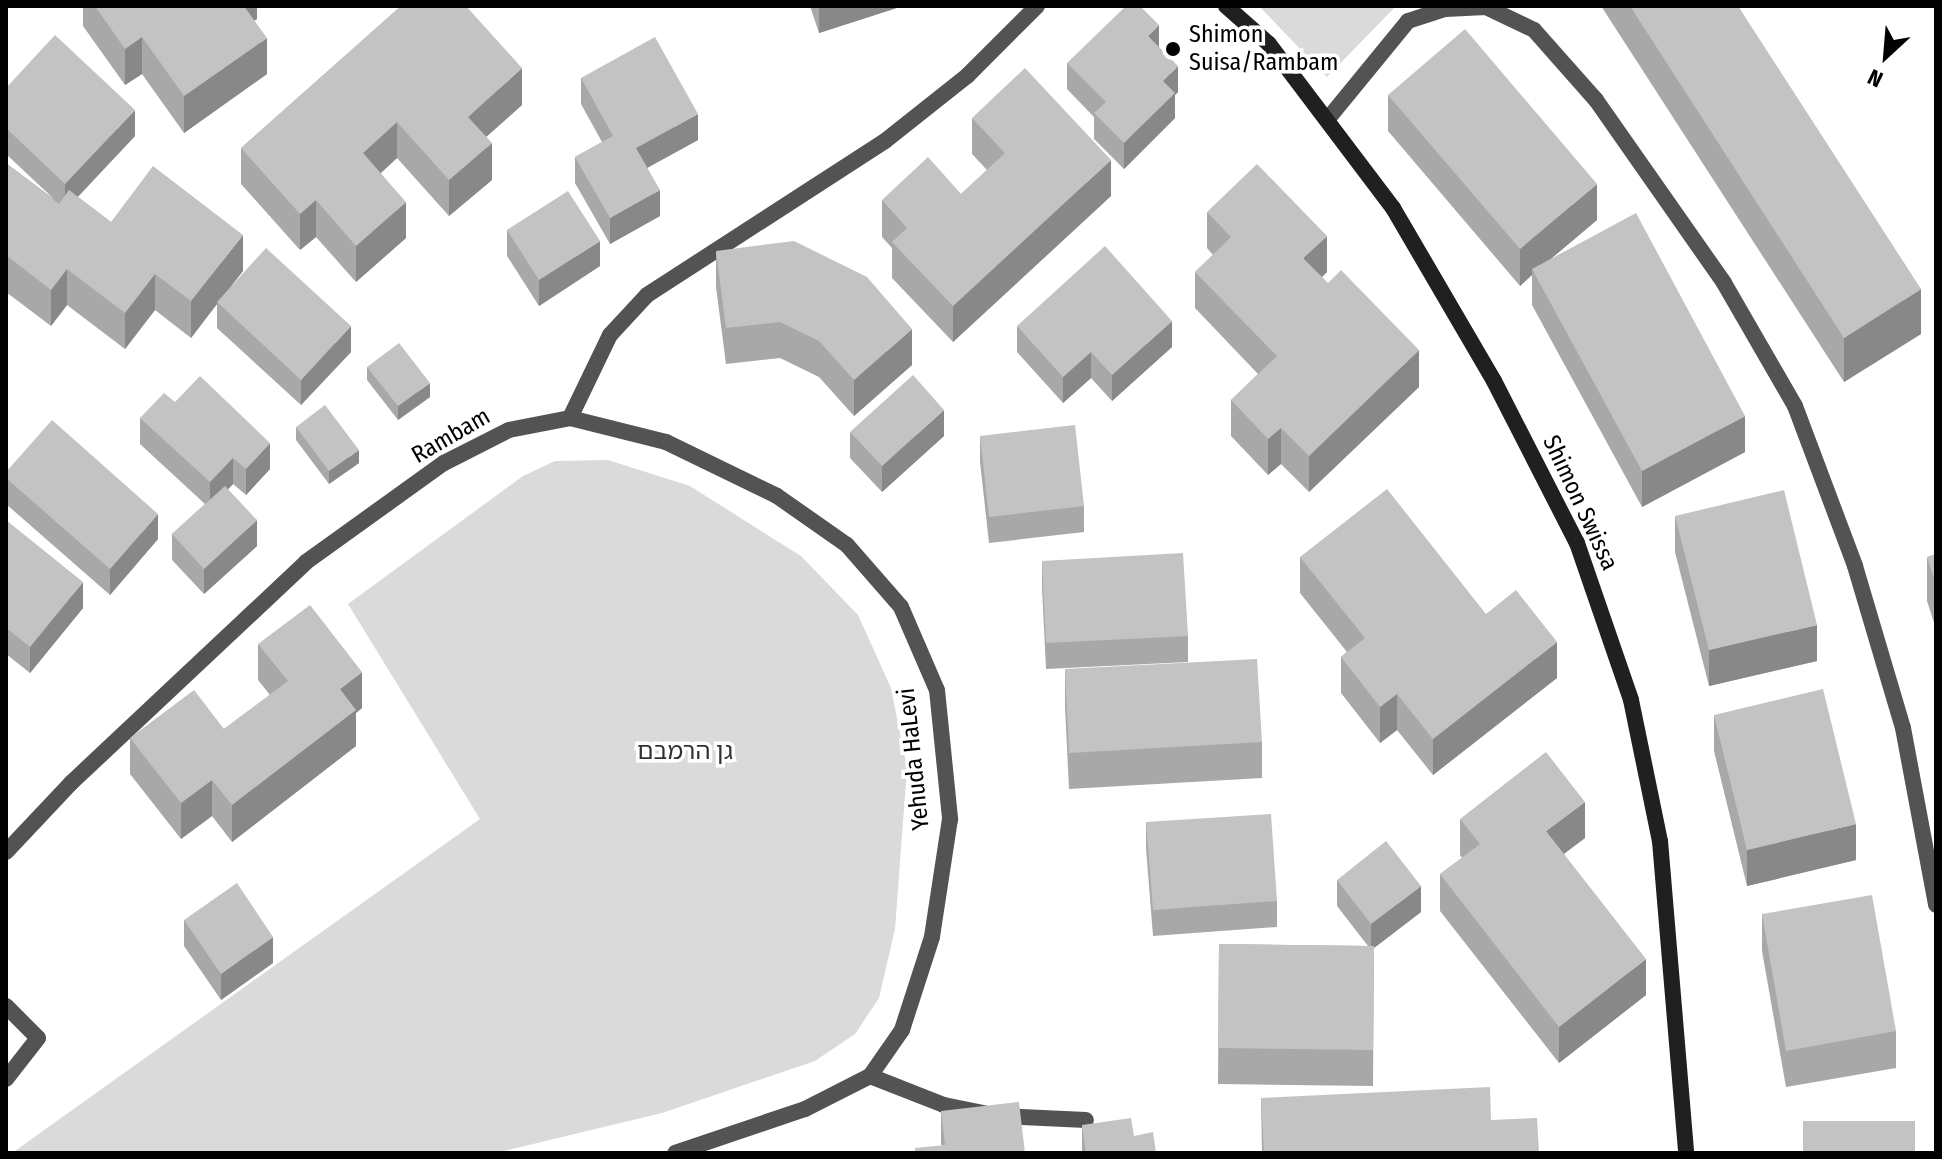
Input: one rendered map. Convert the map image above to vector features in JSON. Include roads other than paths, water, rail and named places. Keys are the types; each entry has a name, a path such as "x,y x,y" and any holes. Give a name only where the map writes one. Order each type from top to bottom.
{"street":[{"path":"570,418 610,335 647,295 885,141 967,76 1037,6"},
{"name":"Shimon Swissa","path":"1226,6 1269,44 1393,208 1494,381 1582,557 1631,700 1660,841 1686,1153"},
{"path":"1327,120 1408,21 1445,9 1486,7 1534,30 1596,100 1724,283 1795,406 1855,566 1903,728 1936,905"},
{"name":"Rambam","path":"6,852 71,783 306,562 444,463 509,430 570,418"},
{"name":"Yehuda HaLevi","path":"570,418 666,442 777,496 847,545 901,607 937,690 950,819 932,937 902,1030 870,1076 805,1109 675,1153"},
{"path":"6,1006 38,1038 6,1079"},
{"path":"870,1076 970,1110 1086,1120"}],"place":[{"name":"Shimon Suisa/Rambam","path":"1173,49"}],"park label":[{"name":"גן הרמבם","path":"685,752"}]}
